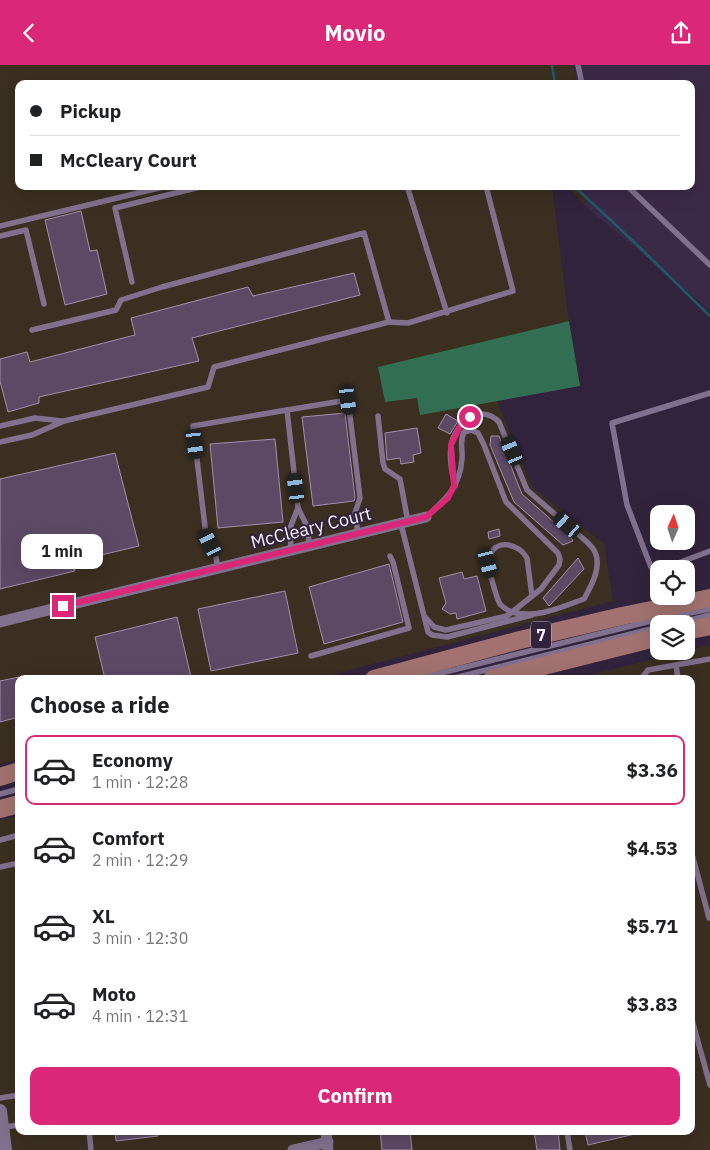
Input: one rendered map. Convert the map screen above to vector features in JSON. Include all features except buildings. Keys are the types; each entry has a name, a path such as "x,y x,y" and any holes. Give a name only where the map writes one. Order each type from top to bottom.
{"main road":[{"name":"7","path":"389,675 557,631 710,598"},
{"path":"695,629 710,626"},
{"name":"7","path":"508,675 650,639"},
{"path":"0,777 15,772"},
{"path":"0,809 15,804"}],"street":[{"name":"McCleary Court","path":"0,622 426,517"},
{"path":"0,1111 5,1150"},
{"path":"293,1150 327,1141"}],"lane":[{"path":"578,65 581,80"},
{"path":"0,226 150,190"},
{"path":"132,282 115,207 187,190"},
{"path":"408,190 447,313"},
{"path":"0,442 32,435 64,421 208,387 214,367 389,322 408,323 447,313 514,291 487,190"},
{"path":"631,190 710,265"},
{"path":"0,236 26,230 44,304"},
{"path":"32,330 116,310 121,300 162,287 364,233 389,322"},
{"path":"710,393 612,423 626,505 651,567 670,566 710,551"},
{"path":"218,569 215,553 206,535 193,426 348,400 360,498 355,513 358,534"},
{"path":"287,410 298,508 308,528 310,547"},
{"path":"378,416 383,463 386,469 400,479 404,523 428,632 438,637 447,637 537,614 584,599 593,584 597,567 595,552 587,542 527,490 499,421 494,416 479,413 470,417 460,426 451,445 454,486"},
{"path":"0,426 35,418 64,421"},
{"path":"426,517 448,498 459,480 462,456 460,439 464,432 471,430 478,433 484,445 506,502 558,553 560,559 559,565 541,589 507,616 446,630 434,627 426,618"},
{"path":"290,551 290,529 298,508"},
{"path":"532,596 527,558 524,553 516,546 510,545 494,549 490,554 488,563 500,604 511,612 537,614"},
{"path":"310,656 409,628 390,556"},
{"path":"433,675 647,622 710,609"},
{"path":"695,619 710,615"},
{"path":"466,675 650,629"},
{"path":"644,675 648,670 710,659"},
{"path":"676,665 677,675"},
{"path":"0,794 15,790"},
{"path":"0,840 15,836"},
{"path":"0,867 15,864"},
{"path":"695,864 709,918"},
{"path":"695,1031 710,1085"},
{"path":"0,1098 15,1096"},
{"path":"2,1127 15,1125"},
{"path":"89,1135 91,1150"},
{"path":"568,1135 570,1150"}],"shaded area":[{"path":"0,65 574,65 576,80 15,80 15,190 553,190 569,321 378,368 417,398 495,396 532,487 604,544 613,601 330,675 15,675 15,760 0,764"},
{"path":"574,65 710,65 710,310 585,206 584,190 695,190 695,80 576,80"},
{"path":"571,190 584,190 585,206"},
{"path":"710,645 710,1150 0,1150 0,820 15,817 15,1135 695,1135 695,675 590,675 650,660 695,660 695,649"}],"green space":[{"path":"569,321 580,386 420,415 417,398 385,402 378,367"}],"waterway":[{"path":"552,65 554,80"},
{"path":"578,190 710,316"}],"route":[{"path":"63,606 253,561 426,517 448,498 454,486 451,445 460,426 470,417"}]}
